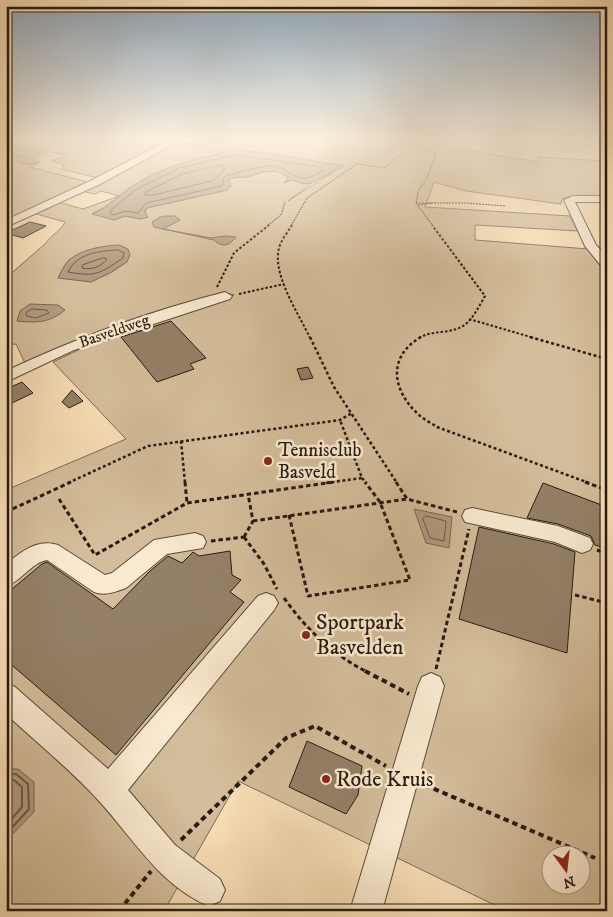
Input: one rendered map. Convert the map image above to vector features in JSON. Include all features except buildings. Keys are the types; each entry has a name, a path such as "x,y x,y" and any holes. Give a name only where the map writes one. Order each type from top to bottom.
{"street":[{"path":"6,224 96,182"},
{"path":"607,199 569,200 591,246 607,264"},
{"name":"Basveldweg","path":"6,376 69,347 218,298"},
{"path":"472,516 558,534 582,544"},
{"path":"6,577 34,554 50,551 102,585 118,581 162,546 196,542"},
{"path":"366,911 428,694"},
{"path":"6,696 109,790 164,856 209,890"}],"lane":[{"path":"109,790 271,596"}],"path":[{"path":"331,182 307,198 279,247 277,264 284,284 334,387 407,498"},
{"path":"425,182 419,188 417,204 485,296 461,327 424,336 404,349 397,364 396,376 401,391 415,412 437,427 607,490"},
{"path":"218,298 234,253 281,215 285,202"},
{"path":"417,204 438,202 506,206"},
{"path":"218,298 284,284"},
{"path":"469,319 607,359"},
{"path":"6,512 148,446 340,420 352,413"},
{"path":"289,515 308,596 410,580 380,502 362,478 340,420"},
{"path":"181,441 187,503"},
{"path":"59,499 95,555 187,503 362,478"},
{"path":"244,538 253,521 248,494"},
{"path":"244,538 264,564 271,596 346,661 428,694 439,659 472,516 407,498 253,521"},
{"path":"196,542 244,538"},
{"path":"575,595 607,603"},
{"path":"119,911 164,856 286,738 314,726 404,776 596,858"}],"shaded area":[{"path":"6,182 88,182 6,221"},
{"name":"Sportpark Basvelden","path":"99,182 151,182 132,186 105,208 93,213 114,220 125,216 141,219 147,208 226,190 227,182 312,183 288,201 318,182 607,182 607,197 568,197 562,199 561,204 466,191 434,182 425,207 570,216 578,231 475,225 475,240 588,249 607,269 607,911 507,911 238,781 164,911 6,911 6,490 126,439 53,362 91,344 234,295 223,292 148,316 73,342 25,363 16,344 6,345 6,278 46,243 65,222 33,213 58,202 83,209 119,196 101,191 95,194 81,191"}],"water":[{"path":"140,182 229,182 231,186 227,190 147,208 144,211 148,217 141,219 125,216 114,220 92,214"},
{"path":"297,182 314,182 312,183 304,184"},
{"path":"166,216 175,216 180,220 163,229 154,227 152,222"},
{"path":"165,229 211,238 236,237 228,244 223,245 214,240"},
{"path":"119,245 128,249 130,255 127,262 110,273 91,282 58,278 66,264 74,256 92,249"},
{"path":"30,304 58,305 65,310 48,320 17,321 20,311"},
{"path":"414,509 452,517 449,548 426,543"},
{"path":"6,769 18,769 34,782 34,812 6,841"}],"place":[{"name":"Tennisclub Basveld","path":"268,461"},
{"name":"Sportpark Basvelden","path":"306,635"},
{"name":"Rode Kruis","path":"326,779"}]}
